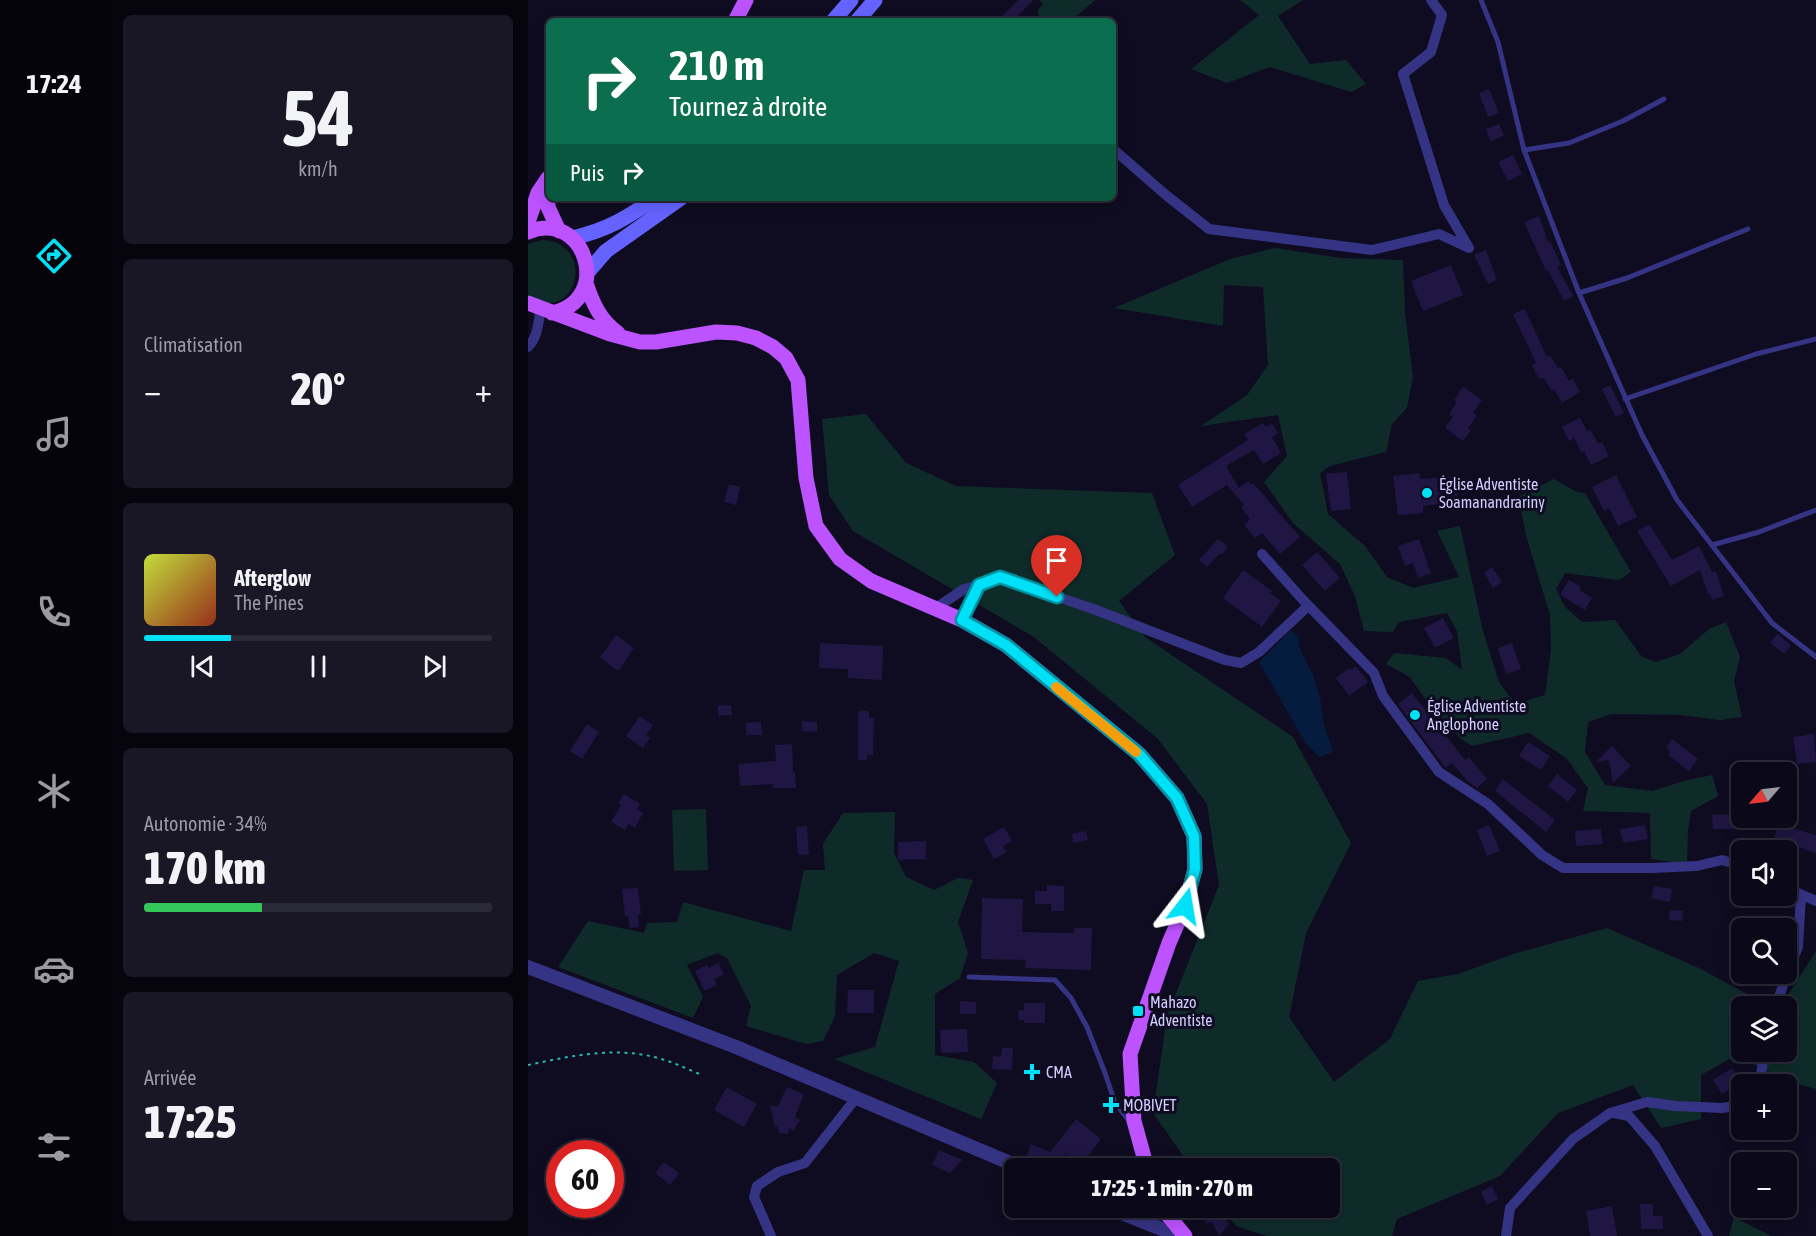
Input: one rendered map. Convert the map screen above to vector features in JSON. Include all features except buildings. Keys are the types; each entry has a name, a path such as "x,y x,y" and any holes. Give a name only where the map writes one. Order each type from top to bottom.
{"main road":[{"path":"737,18 746,0"},
{"path":"835,18 851,0"},
{"path":"860,18 875,0"},
{"path":"528,222 536,199 546,181"},
{"path":"548,201 548,207 566,234 584,254 586,278 595,309 608,326 623,336"},
{"path":"528,232 547,228 566,234 598,232 651,201"},
{"path":"555,312 569,306 579,296 586,278 606,251 677,201"},
{"path":"532,309 555,312 610,334 640,342 656,342 716,332 737,333 756,338 774,347 786,358 798,380 806,478 816,526 840,559 871,581 962,620 1006,645 1139,754 1177,798 1194,836 1195,869 1185,906 1169,942 1130,1054 1134,1120 1144,1158"},
{"path":"1170,1218 1185,1236"}],"street":[{"path":"1116,152 1209,229 1372,250 1438,234 1469,248 1444,205 1403,74 1431,52 1442,15 1431,0"},
{"path":"528,347 537,332 532,309"},
{"path":"1262,554 1308,606 1374,673 1383,696 1439,772 1488,804 1542,855 1563,868 1652,868 1697,866 1722,861 1731,863"},
{"path":"936,608 963,589 1000,577 1096,610 1225,660 1241,663 1259,652 1308,606"},
{"path":"962,620 979,585"},
{"path":"1797,894 1816,901"},
{"path":"1779,996 1798,947 1802,896"},
{"path":"528,967 736,1047 1004,1160"},
{"path":"771,1236 754,1197 757,1186 778,1172 805,1162 856,1098"},
{"path":"1506,1236 1510,1209 1573,1139 1611,1113 1647,1102 1675,1106 1731,1107"},
{"path":"1611,1113 1629,1116 1655,1146 1708,1236"},
{"path":"1134,1218 1179,1236"}],"lane":[{"path":"1481,0 1498,42 1524,150 1579,293 1625,399 1677,500 1772,622 1816,657"},
{"path":"1524,150 1569,143 1623,121 1664,99"},
{"path":"1579,293 1627,278 1748,229"},
{"path":"1625,399 1756,354 1816,339"},
{"path":"1712,545 1760,532 1816,510"},
{"path":"969,977 1055,980 1071,998 1087,1028 1115,1103 1137,1130"}],"path":[{"path":"528,1065 600,1051 637,1053 660,1058 702,1075"}],"green space":[{"path":"1039,0 1095,0 1074,18 1039,18 1038,10 1043,4"},
{"path":"1240,0 1303,0 1278,16 1310,64 1346,60 1366,84 1351,92 1270,67 1227,83 1191,69 1259,15"},
{"path":"542,240 557,243 568,251 574,261 576,273 567,294 558,301 546,303 528,298 528,244"},
{"path":"1275,248 1341,258 1403,260 1405,313 1413,377 1407,408 1392,424 1386,452 1330,466 1320,473 1328,514 1365,546 1387,577 1413,588 1459,577 1437,531 1460,526 1483,631 1499,682 1515,704 1545,695 1551,649 1550,615 1527,539 1518,497 1554,479 1577,492 1585,493 1631,572 1619,580 1565,573 1556,589 1565,607 1582,622 1615,620 1642,657 1656,662 1680,654 1709,629 1726,622 1740,657 1734,681 1742,717 1720,720 1680,715 1611,714 1588,722 1585,752 1605,785 1652,791 1712,775 1718,796 1691,811 1687,864 1651,859 1650,813 1583,811 1588,788 1566,758 1529,733 1472,746 1460,738 1428,703 1410,677 1386,664 1394,653 1446,658 1462,670 1457,631 1447,613 1399,622 1393,632 1364,631 1355,596 1340,564 1293,523 1264,482 1287,456 1278,415 1201,426 1247,395 1268,365 1263,287 1224,285 1223,326 1114,308 1230,259"},
{"path":"866,414 906,463 956,486 1152,493 1175,555 1119,601 1145,637 1293,737 1351,843 1306,933 1289,1017 1334,1082 1390,1039 1418,981 1458,974 1513,954 1607,928 1701,969 1751,996 1731,996 1731,1058 1701,1075 1701,1119 1661,1128 1633,1085 1558,1113 1500,1176 1397,1219 1392,1236 1267,1236 1236,1226 1230,1218 1340,1218 1340,1158 1185,1158 1153,1113 1167,1016 1219,885 1207,804 1158,739 1034,637 853,531 829,495 822,419"},
{"path":"706,809 708,870 674,871 672,810"},
{"path":"895,812 894,853 906,877 934,890 958,878 973,880 958,922 968,953 960,978 935,994 935,1055 974,1062 997,1083 981,1119 834,1059 875,1047 899,961 874,953 837,975 835,1016 823,1041 806,1044 746,1026 751,1006 727,958 717,953 687,965 703,997 693,1018 558,967 588,921 644,933 647,923 677,922 683,902 791,931 804,870 825,870 823,844 843,813"},
{"path":"1816,951 1816,1089 1797,1084 1797,1074 1774,1074 1748,1062 1797,1062 1797,996 1787,996"},
{"path":"1734,1218 1736,1218 1771,1236 1729,1236"}],"water":[{"path":"1291,630 1298,637 1300,649 1313,675 1320,698 1324,725 1333,752 1319,757 1305,742 1259,662"}],"slow traffic":[{"path":"1056,687 1136,752"}],"place":[{"name":"Église Adventiste Soamanandrariny","path":"1427,493"},
{"name":"Église Adventiste Anglophone","path":"1415,715"},
{"name":"Mahazo Adventiste","path":"1138,1011"},
{"name":"CMA","path":"1032,1072"},
{"name":"MOBIVET","path":"1111,1105"}],"route":[{"path":"1057,597 1000,577 979,585 962,620 1006,645 1139,754 1177,798 1194,836 1195,869 1185,906"}]}
